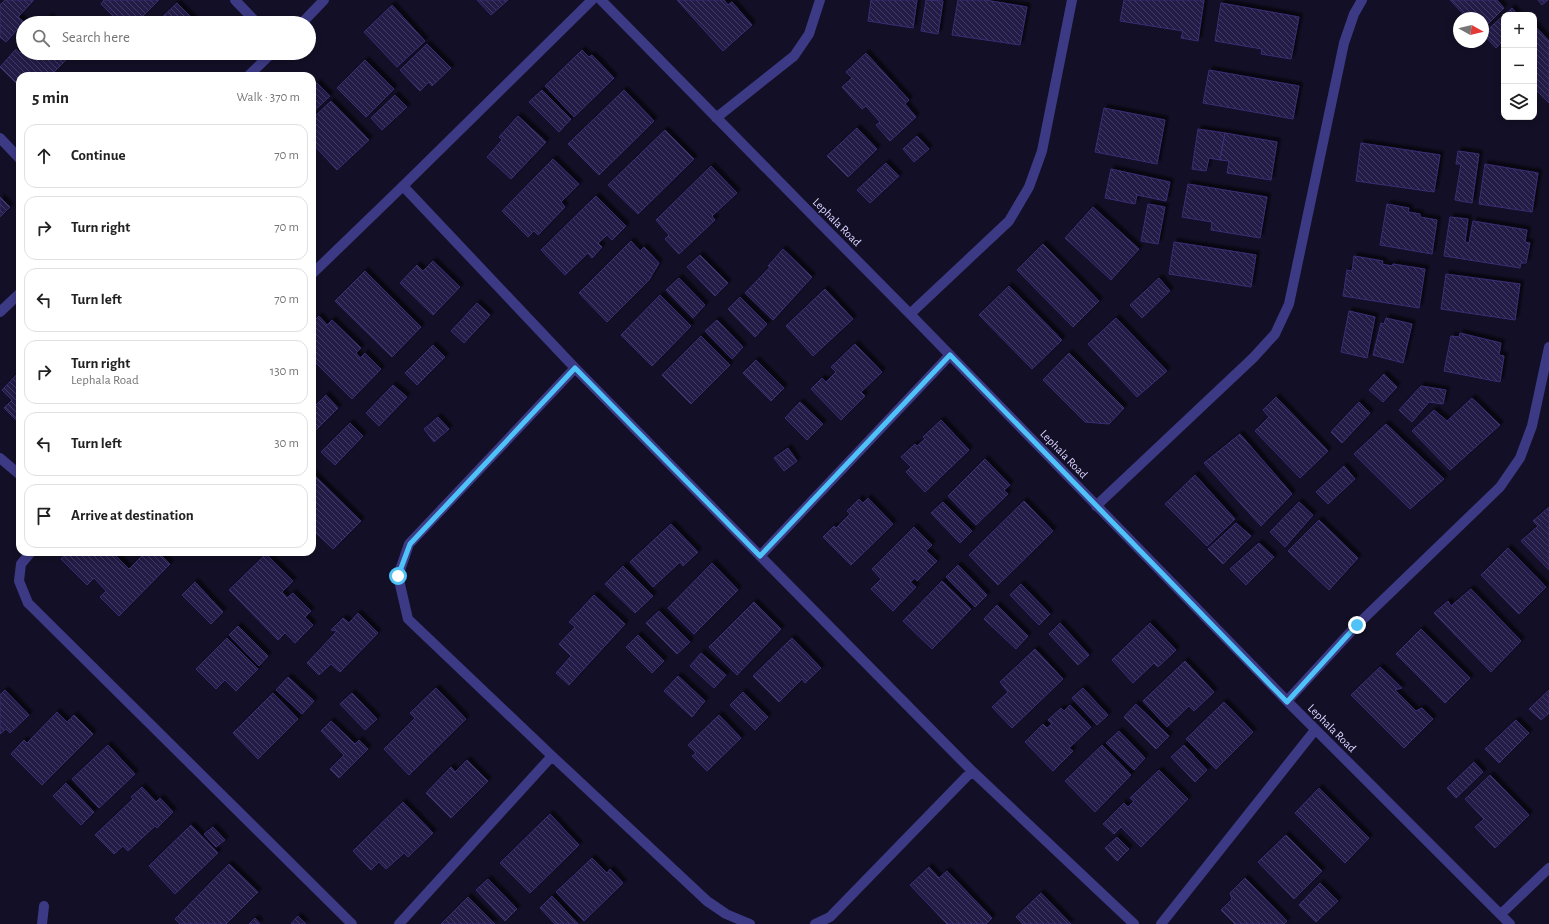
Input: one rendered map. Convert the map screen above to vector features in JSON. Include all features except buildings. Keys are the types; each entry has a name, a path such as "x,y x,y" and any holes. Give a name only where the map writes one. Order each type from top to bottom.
{"street":[{"path":"235,0 250,16"},
{"path":"309,16 324,0"},
{"path":"316,270 404,186 592,0"},
{"name":"Lephala Road","path":"602,0 1287,702 1510,924"},
{"path":"716,118 794,56 809,34 820,0"},
{"path":"910,314 1009,221 1029,186 1042,150 1072,0"},
{"path":"1096,506 1253,358 1275,334 1288,304 1344,43 1354,14 1362,0"},
{"path":"252,72 265,60"},
{"path":"0,138 16,154"},
{"path":"404,186 575,368 972,771 1134,924"},
{"path":"0,312 16,297"},
{"path":"1287,702 1357,625 1500,487 1520,458 1532,426 1549,347"},
{"path":"760,556 950,355"},
{"path":"575,368 410,544 398,576 408,619 707,901 726,914 750,924"},
{"path":"0,458 16,472"},
{"path":"28,556 21,564 19,581 28,603 352,924"},
{"path":"1161,924 1315,730"},
{"path":"399,924 552,756"},
{"path":"816,924 830,917 972,771"},
{"path":"1501,914 1549,868"},
{"path":"42,924 44,906"}],"route":[{"path":"398,576 410,544 575,368 760,556 950,355 1287,702 1357,625"}]}
